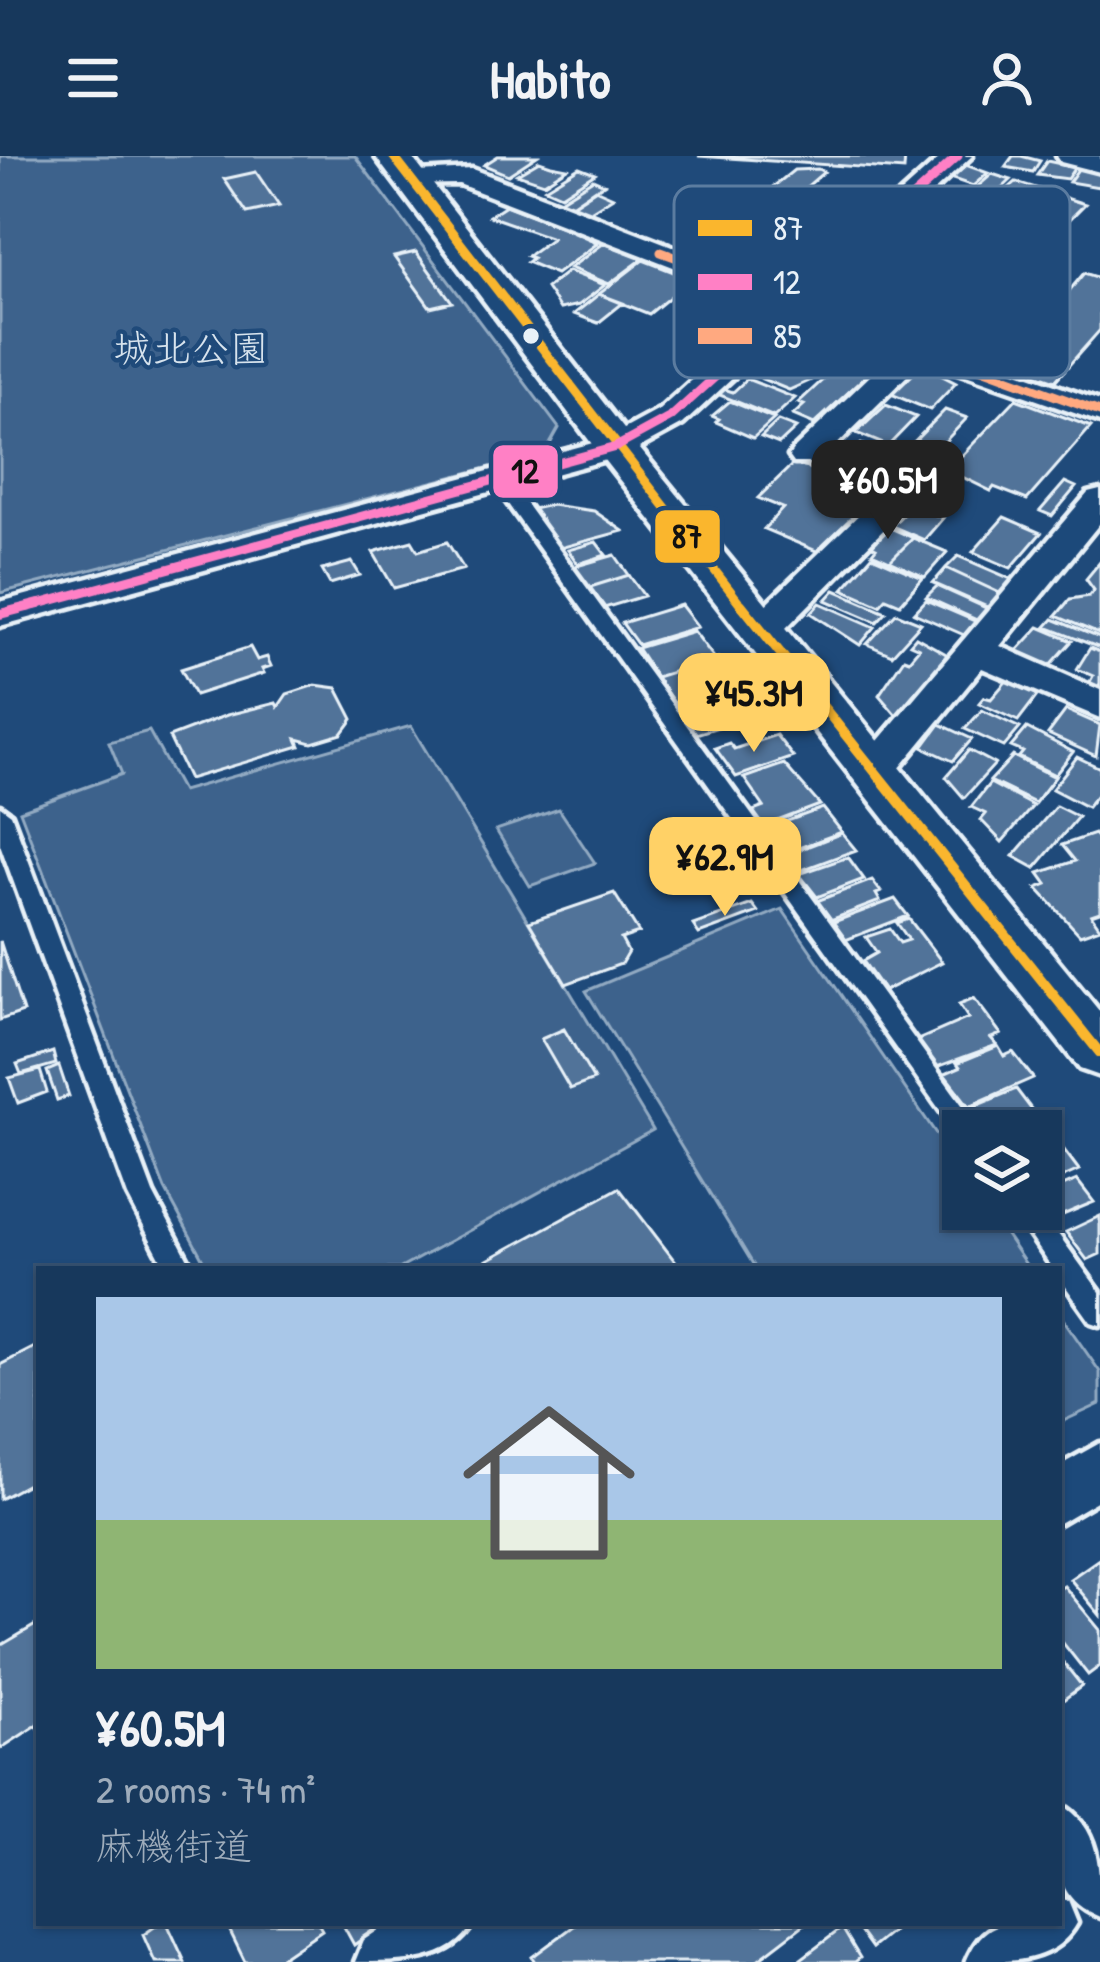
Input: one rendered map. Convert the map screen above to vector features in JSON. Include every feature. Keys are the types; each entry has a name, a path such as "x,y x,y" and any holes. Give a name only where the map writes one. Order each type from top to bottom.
{"street":[{"path":"924,186 958,156"},
{"path":"1071,156 1100,164"},
{"path":"402,167 462,175 674,257"},
{"path":"402,167 616,447 1100,1053"},
{"path":"0,614 616,447 670,417 712,378"},
{"path":"806,456 886,378"},
{"path":"1005,378 1100,412"},
{"path":"762,630 914,480"},
{"path":"874,770 1100,501"},
{"path":"975,650 1100,705"},
{"path":"1062,1495 1100,1468"},
{"path":"1062,1840 1085,1894"},
{"path":"386,1962 438,1926"},
{"path":"998,1962 1042,1926"}],"lane":[{"path":"500,479 954,1110"},
{"path":"0,814 141,1196 178,1266"},
{"path":"1040,1230 1100,1313"}],"green space":[{"name":"城北公園","path":"0,156 355,156 559,428 545,453 0,593"},
{"path":"411,726 653,1130 404,1266 206,1266 165,1189 20,811 122,774 109,742 149,731 182,791"},
{"path":"559,809 595,863 530,886 496,830"},
{"path":"782,909 942,1142 942,1230 1002,1230 1027,1266 754,1266 586,991"},
{"path":"1062,1317 1100,1372 1100,1404 1062,1422"}],"building":[{"path":"498,156 537,156 508,175 484,165"},
{"path":"698,156 905,156 904,170"},
{"path":"1013,156 1040,161 1033,172 1005,167"},
{"path":"539,161 567,168 544,183 517,174"},
{"path":"1047,161 1075,167 1067,179 1037,175"},
{"path":"963,164 988,173 973,186 947,177"},
{"path":"579,167 595,173 561,195 545,188"},
{"path":"1079,168 1100,173 1099,187 1069,182"},
{"path":"794,170 824,172 808,186 774,186"},
{"path":"256,172 279,206 247,213 224,179"},
{"path":"992,174 1011,180 1005,186 978,186"},
{"path":"593,179 604,184 567,208 555,203"},
{"path":"595,189 613,197 584,215 567,208"},
{"path":"1070,199 1085,204 1070,219"},
{"path":"506,205 598,243 556,274 527,262 532,258 527,256 552,238 489,216"},
{"path":"604,243 644,258 609,284 570,268"},
{"path":"416,252 452,302 430,307 394,257"},
{"path":"643,260 674,272 674,294 649,314 599,294"},
{"path":"568,271 605,285 579,305 560,309 546,288"},
{"path":"1084,273 1100,278 1100,330 1070,364 1070,290"},
{"path":"599,294 623,303 598,323 574,314"},
{"path":"802,378 809,381 789,390 762,379"},
{"path":"825,378 864,378 814,424 793,415 804,405 798,403"},
{"path":"908,378 946,378 956,383 930,410 891,394"},
{"path":"747,379 795,398 774,417 715,393 721,388 733,392"},
{"path":"1016,399 1091,427 1027,500 994,487 991,491 948,470"},
{"path":"730,401 774,419 753,438 712,416"},
{"path":"886,405 916,417 888,446 856,433"},
{"path":"945,410 967,418 923,465 900,456"},
{"path":"778,421 796,428 779,444 761,437"},
{"path":"861,444 880,452 858,479 825,465 845,446 855,450"},
{"path":"795,462 883,499 828,556 764,529 783,508 758,498"},
{"path":"882,462 907,472 886,490 862,483"},
{"path":"1065,482 1076,487 1052,516 1040,511"},
{"path":"903,502 943,518 924,540 887,524"},
{"path":"551,505 594,511 623,531 560,548 532,509"},
{"path":"1004,517 1041,533 1011,568 973,552"},
{"path":"881,524 913,538 890,561 872,553 876,548 864,542"},
{"path":"913,538 947,552 925,577 890,561"},
{"path":"412,541 418,551 447,542 464,569 394,588 373,552"},
{"path":"596,542 606,555 578,564 568,550"},
{"path":"615,555 629,575 587,588 573,567"},
{"path":"872,556 923,578 900,604 886,598 880,605 843,589"},
{"path":"958,556 1016,581 1004,595 946,568"},
{"path":"352,562 360,575 330,584 322,570"},
{"path":"1100,562 1099,634 1056,616 1070,599 1089,596 1094,590 1086,579"},
{"path":"946,568 1004,595 992,609 933,583"},
{"path":"629,575 644,596 601,609 587,588"},
{"path":"937,586 988,609 977,620 926,597"},
{"path":"835,590 886,612 877,622 826,600"},
{"path":"926,600 982,624 971,638 914,613"},
{"path":"820,603 875,627 860,645 811,613"},
{"path":"681,605 698,627 638,645 622,623"},
{"path":"896,613 921,623 892,655 867,644"},
{"path":"1053,619 1100,638 1100,648 1046,627"},
{"path":"1039,627 1072,641 1048,668 1015,653"},
{"path":"694,631 715,659 656,677 637,648"},
{"path":"916,637 955,659 903,723 879,695 904,658 909,660 919,648 910,644"},
{"path":"250,647 257,660 267,657 271,666 262,669 264,673 195,695 181,669"},
{"path":"1090,648 1100,652 1100,695 1086,689 1093,676 1077,669"},
{"path":"718,658 736,683 674,703 656,677"},
{"path":"1009,678 1040,692 1018,721 979,703 984,697 991,699"},
{"path":"315,685 337,688 353,719 342,734 312,743 297,739 300,746 189,779 169,737 227,715 276,703 278,707 287,694"},
{"path":"735,686 741,694 690,711 684,702"},
{"path":"745,693 760,714 696,734 690,725 701,721 694,710"},
{"path":"982,710 1020,728 1004,747 965,729"},
{"path":"1066,710 1100,725 1096,756 1048,734"},
{"path":"940,724 972,739 953,761 923,747"},
{"path":"1027,728 1073,752 1055,775 1019,757 1023,752 1011,747"},
{"path":"776,735 793,757 736,777 715,748 729,743 734,749"},
{"path":"969,750 995,764 964,798 946,777"},
{"path":"1013,756 1055,777 1035,803 990,781"},
{"path":"1077,757 1100,768 1100,791 1087,807 1052,789"},
{"path":"784,764 820,805 764,826 753,811 764,807 744,778"},
{"path":"990,783 1033,806 1002,842 981,820 986,814 971,807"},
{"path":"1056,806 1078,817 1035,868 1013,856"},
{"path":"823,808 842,832 785,853 771,827"},
{"path":"842,833 856,850 799,871 788,854"},
{"path":"1094,834 1100,841 1100,912 1091,915 1100,928 1080,935 1037,888 1047,884 1039,873 1075,861 1062,845"},
{"path":"848,857 864,879 817,897 799,874"},
{"path":"872,880 881,892 876,894 880,901 828,921 814,902"},
{"path":"614,893 639,933 621,939 628,952 621,964 566,984 529,922"},
{"path":"895,899 908,916 843,941 831,923"},
{"path":"752,904 758,912 699,934 693,925"},
{"path":"909,919 942,962 884,991 863,961 877,953 866,937 890,929 900,943 909,940 897,923"},
{"path":"0,941 23,1012 0,1020"},
{"path":"974,998 1001,1034 991,1038 997,1045 937,1067 918,1040 968,1018 959,1004"},
{"path":"564,1029 594,1080 570,1089 541,1039"},
{"path":"998,1046 1004,1056 1013,1052 1033,1078 969,1106 944,1074 960,1067 957,1063"},
{"path":"53,1052 56,1064 21,1074 17,1064"},
{"path":"59,1066 69,1096 57,1100 47,1071"},
{"path":"40,1070 47,1092 18,1103 9,1078"},
{"path":"1016,1089 1032,1110 969,1110"},
{"path":"1062,1147 1079,1170 1062,1178"},
{"path":"1077,1180 1094,1202 1062,1215 1062,1186"},
{"path":"619,1188 679,1266 476,1266"},
{"path":"1100,1216 1100,1254 1087,1260 1066,1232"},
{"path":"36,1347 36,1480 0,1499 0,1365"},
{"path":"1100,1560 1100,1615 1070,1579"},
{"path":"1062,1587 1100,1630 1100,1666 1088,1675 1062,1642"},
{"path":"36,1625 36,1726 0,1749 0,1646"},
{"path":"1062,1661 1082,1686 1062,1701"},
{"path":"156,1926 168,1926 185,1962 155,1962 143,1935"},
{"path":"227,1926 320,1926 322,1930 275,1962 245,1962"},
{"path":"344,1926 380,1926 354,1945"},
{"path":"574,1926 802,1926 755,1962 535,1962 532,1957"},
{"path":"856,1926 899,1926 872,1948"},
{"path":"842,1928 860,1958 855,1962 797,1962"}],"transit line":[{"name":"87","path":"393,156 616,447 1100,1053"},
{"name":"12","path":"925,186 958,156"},
{"name":"85","path":"661,252 674,257"},
{"name":"12","path":"0,614 616,447 671,417 714,378"},
{"name":"85","path":"1007,378 1100,412"}]}
